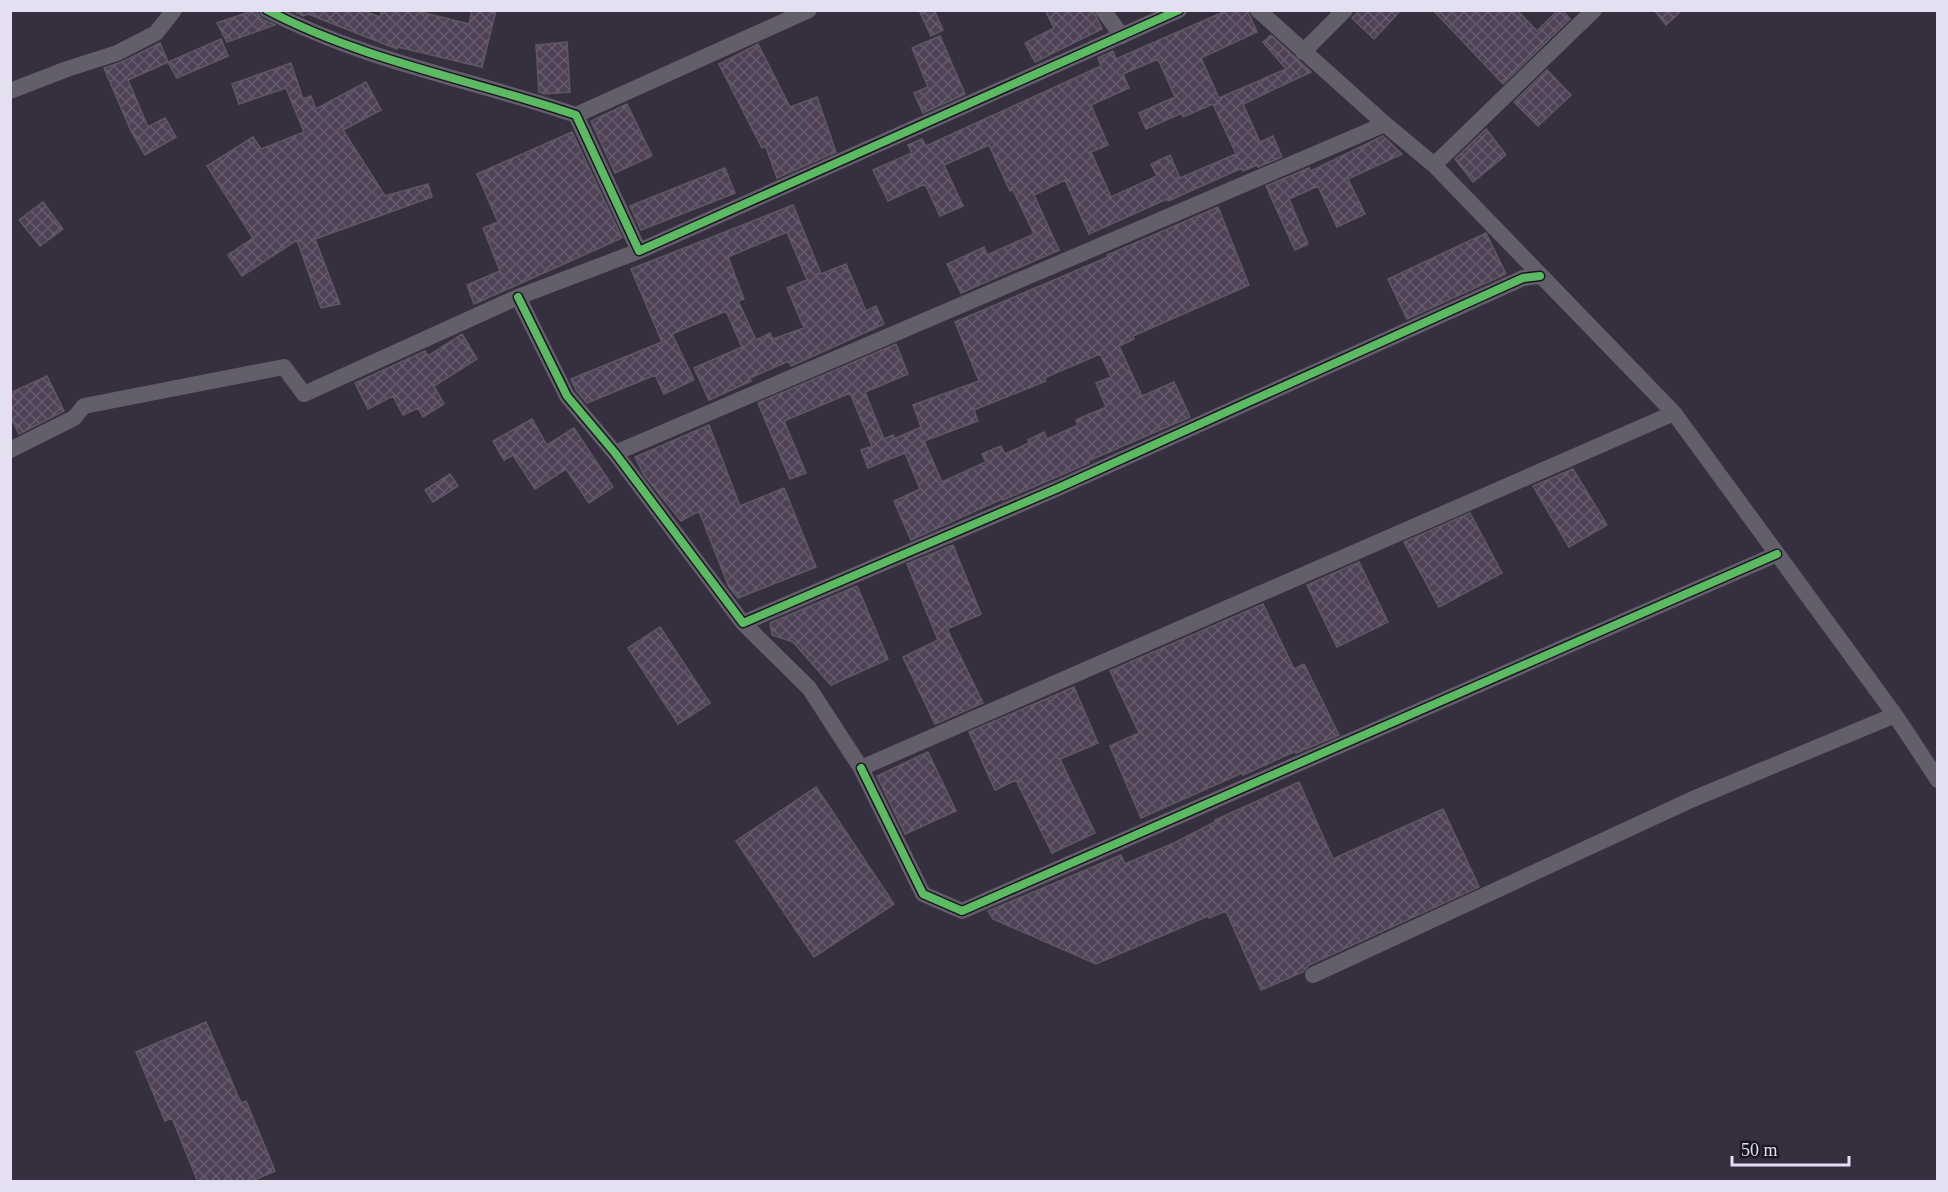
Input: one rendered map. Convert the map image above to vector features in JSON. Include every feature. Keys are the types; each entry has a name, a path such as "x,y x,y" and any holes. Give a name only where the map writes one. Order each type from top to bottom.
{"street":[{"path":"10,91 117,53 156,33 174,10"},
{"path":"267,10 295,25 382,58 576,115 809,10"},
{"path":"1103,10 1122,36"},
{"path":"10,450 75,418 84,406 284,367 304,394 518,297 639,252 1179,10"},
{"path":"1258,10 1434,165 1674,413 1895,715 1938,780"},
{"path":"1303,52 1345,10"},
{"path":"1434,165 1594,10"},
{"path":"576,115 639,252"},
{"path":"615,453 1385,124"},
{"path":"743,623 1056,489 1523,278 1540,276"},
{"path":"518,297 567,396 615,453 743,623 809,688 861,768 923,894 962,911 1777,554"},
{"path":"861,768 1674,413"},
{"path":"1313,975 1693,799 1895,715"}],"building":[{"path":"255,10 262,19 275,25 227,42 217,23"},
{"path":"292,10 361,10 380,17 382,10 413,10 469,24 472,10 496,10 482,67 398,47 397,49 308,14 303,16"},
{"path":"919,10 934,10 943,30 931,36"},
{"path":"1045,10 1093,10 1102,29 1035,62 1025,43 1054,28"},
{"path":"1228,10 1247,10 1257,32 1201,58 1219,98 1286,69 1263,42 1271,35 1311,72 1243,104 1260,142 1273,136 1282,157 1258,167 1257,165 1243,171 1242,168 1089,234 1065,180 1034,195 1059,250 961,293 947,264 984,247 987,255 1034,234 1013,190 1010,191 989,145 944,165 963,206 940,216 925,184 888,201 873,170 912,153 908,145 922,139 926,146 1101,66 1098,58 1113,51 1116,59","holes":["1158,59 1175,97 1139,113 1146,129 1182,113 1183,117 1213,104 1236,154 1180,178 1170,155 1151,164 1157,176 1111,197 1091,152 1108,145 1091,105 1129,88 1123,74"]},
{"path":"1360,10 1401,10 1374,39 1352,18"},
{"path":"1433,10 1517,10 1537,31 1558,10 1562,10 1570,19 1503,84"},
{"path":"1654,10 1682,10 1666,25"},
{"path":"940,36 965,94 923,113 914,93 928,87 912,48"},
{"path":"221,39 228,56 177,78 168,62"},
{"path":"567,42 570,92 544,94 539,92 536,45"},
{"path":"160,43 168,62 128,80 148,127 165,118 176,137 145,155 131,131 104,68 122,62"},
{"path":"758,44 790,107 817,97 836,152 777,178 766,147 762,148 719,64"},
{"path":"291,63 303,99 311,96 316,109 366,82 381,110 343,130 385,196 428,184 432,197 315,239 340,304 321,308 297,240 242,276 228,255 253,238 207,166 253,137 261,149 304,132 286,88 239,104 232,84"},
{"path":"1547,70 1571,95 1538,126 1514,102"},
{"path":"627,104 652,156 615,173 591,121"},
{"path":"1486,129 1506,155 1473,182 1455,159"},
{"path":"572,132 622,238 474,304 467,285 500,271 483,228 498,222 477,174"},
{"path":"1383,136 1402,154 1348,179 1365,214 1337,227 1318,186 1289,199 1308,244 1295,250 1266,186 1309,168 1311,171"},
{"path":"725,168 735,193 641,230 630,206"},
{"path":"43,202 63,229 40,246 19,220"},
{"path":"793,205 821,274 846,264 866,311 876,306 884,324 791,366 789,361 750,378 751,381 709,400 694,368 742,347 726,311 672,334 694,380 664,394 655,375 587,403 576,390 571,379 662,342 631,269","holes":["787,232 807,280 787,288 804,328 773,339 770,333 756,340 738,301 744,299 728,257"]},
{"path":"1218,207 1249,285 1133,336 1134,339 1119,346 1142,396 1174,382 1190,417 911,540 894,501 920,489 905,453 868,468 861,450 872,446 850,393 784,421 806,473 790,479 758,403 896,344 908,374 865,392 884,439 893,435 894,439 921,427 913,405 979,381 955,322 1108,257 1107,255","holes":["1100,354 1111,377 1096,383 1106,407 1076,420 1078,425 1047,439 1044,432 1028,440 1029,443 1005,454 1001,446 982,454 986,462 942,482 924,441 978,421 974,410 1046,381 1044,378"]},
{"path":"1486,233 1506,274 1407,319 1388,279"},
{"path":"462,334 477,359 434,386 444,404 423,417 418,408 403,415 393,396 368,409 355,383 425,351 428,356"},
{"path":"47,376 64,411 19,434 10,416 10,393"},
{"path":"532,419 547,445 574,428 613,487 589,503 566,469 535,489 513,455 504,460 493,441"},
{"path":"709,425 740,506 784,488 816,567 738,598 729,587 699,511 681,521 644,475 635,457"},
{"path":"1573,469 1607,525 1569,547 1533,486"},
{"path":"450,474 458,486 433,502 425,490"},
{"path":"1470,513 1502,573 1439,607 1404,542"},
{"path":"953,545 981,614 947,629 983,703 935,724 903,657 938,640 907,564"},
{"path":"1359,562 1388,622 1337,647 1307,585"},
{"path":"857,586 888,659 831,685 793,642 772,635 770,623"},
{"path":"1263,604 1294,669 1304,664 1339,735 1243,775 1242,773 1141,818 1110,746 1139,733 1110,671"},
{"path":"660,627 710,703 678,724 628,648"},
{"path":"1074,687 1098,743 1060,759 1095,833 1052,853 1016,780 995,790 969,732"},
{"path":"928,752 956,811 905,834 877,776"},
{"path":"1299,782 1333,859 1443,809 1479,887 1309,965 1303,972 1261,990 1226,911 1209,918 1208,916 1096,964 993,919 988,911 1121,855 1125,864 1174,843 1215,820"},
{"path":"816,787 894,904 814,957 736,841"},
{"path":"206,1022 241,1103 246,1101 275,1171 250,1182 198,1182 172,1118 165,1121 136,1052"}],"cycle path":[{"path":"267,10 304,28 380,56 576,115 639,251 1179,10"},
{"path":"518,297 567,396 615,453 743,623 1056,489 1523,278 1540,276"},
{"path":"861,768 923,894 962,911 1777,554"}]}
